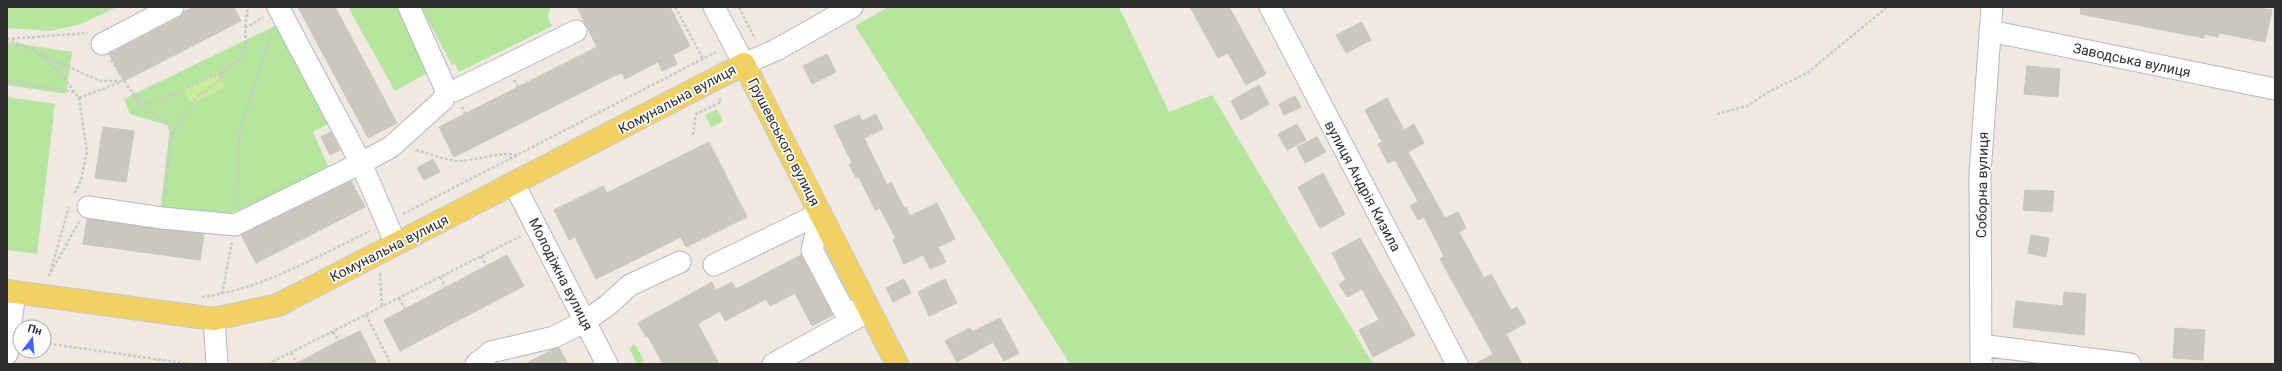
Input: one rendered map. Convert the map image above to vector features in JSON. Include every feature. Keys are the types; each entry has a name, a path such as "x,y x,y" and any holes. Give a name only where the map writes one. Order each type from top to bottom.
{"main road":[{"name":"Комунальна вулиця","path":"11,291 214,319 278,305 744,64"},
{"name":"Грушевського вулиця","path":"744,64 821,213 869,312 897,364"}],"street":[{"path":"102,44 172,7"},
{"path":"78,201 162,218 235,225 391,147 443,100 446,90 409,7"},
{"name":"Грушевського вулиця","path":"714,7 744,64"},
{"path":"744,64 776,50 852,7"},
{"name":"вулиця Андрія Кизила","path":"1270,7 1457,364"},
{"name":"Соборна вулиця","path":"1981,355 1980,173 1992,7"},
{"path":"278,8 361,163 396,244"},
{"path":"446,90 454,91 576,31"},
{"name":"Заводська вулиця","path":"1990,31 2275,89"},
{"name":"Молодіжна вулиця","path":"514,184 607,364"},
{"path":"714,265 821,213"},
{"path":"476,364 491,352 554,337 584,322 608,305 630,285 680,262"},
{"path":"7,354 11,291"},
{"path":"773,364 869,312"},
{"path":"214,319 217,364"},
{"path":"1981,355 2130,364"}],"path":[{"path":"38,53 100,81 124,82 142,101 156,102 226,70 236,63 244,53 246,44 245,28 248,7"},
{"path":"1717,114 1748,106 1770,91 1807,73 1887,7"},
{"path":"245,28 278,8"},
{"path":"222,294 235,225 239,134 278,8"},
{"path":"7,39 95,32 124,82 142,108 166,123 172,134"},
{"path":"7,39 38,53 62,75 78,98 87,152 78,201 49,276 78,201"},
{"path":"162,218 172,134 195,99 217,82 226,70"},
{"path":"7,81 74,92"},
{"path":"78,98 124,82"},
{"path":"391,147 430,153 458,161 497,156 505,152 519,155"},
{"path":"268,364 522,236 526,242"},
{"path":"481,256 487,266"},
{"path":"440,277 446,288"},
{"path":"399,298 405,309"},
{"path":"366,315 391,364"},
{"path":"333,332 339,341"},
{"path":"52,344 192,364"},
{"path":"291,353 297,363"}],"green space":[{"path":"7,7 117,7 81,24 50,31 7,28"},
{"path":"348,7 400,7 434,69 395,91"},
{"path":"421,7 551,7 547,16 552,26 459,72 455,64 452,65"},
{"path":"888,7 1119,7 1169,112 1212,95 1373,364 1070,364 855,26"},
{"path":"281,23 330,123 313,132 330,171 222,217 160,213 170,126 130,114 124,99"},
{"path":"7,42 72,52 66,94 7,85"},
{"path":"218,72 225,87 191,104 183,89"},
{"path":"7,97 55,104 37,254 7,250"},
{"path":"717,109 723,121 711,127 705,115"},
{"path":"635,344 644,361 637,364 629,348"}],"building":[{"path":"193,7 234,7 241,21 124,81 109,54 179,18 184,12"},
{"path":"298,7 335,7 397,123 368,138"},
{"path":"577,7 670,7 690,46 673,55 677,64 662,71 658,62 625,79 622,73 612,77 454,157 439,127 597,47"},
{"path":"1190,7 1229,7 1266,74 1246,85 1228,53 1218,58"},
{"path":"2081,7 2254,7 2272,10 2265,42 2219,33 2218,37 2204,34 2204,38 2080,14"},
{"path":"1362,22 1371,40 1346,53 1336,35"},
{"path":"827,54 836,72 812,84 803,66"},
{"path":"2027,66 2060,69 2058,97 2024,94"},
{"path":"1259,85 1269,104 1241,120 1231,101"},
{"path":"1295,96 1301,107 1284,115 1279,104"},
{"path":"1387,98 1404,130 1414,124 1424,143 1408,152 1445,218 1458,212 1466,228 1459,232 1484,278 1491,274 1511,310 1517,307 1526,323 1506,334 1522,364 1475,364 1493,354 1440,259 1444,256 1424,217 1418,220 1410,206 1418,201 1395,160 1388,163 1378,144 1382,142 1365,110"},
{"path":"876,114 883,129 864,138 887,185 891,182 904,208 906,207 910,216 937,203 955,239 938,247 946,262 930,269 923,255 904,264 893,240 896,239 880,208 875,210 859,177 856,178 849,164 852,163 834,126 859,115 862,121"},
{"path":"1297,124 1306,140 1287,150 1278,134"},
{"path":"103,127 134,131 126,182 95,178"},
{"path":"331,132 340,150 330,155 321,137"},
{"path":"1317,137 1326,152 1305,163 1297,147"},
{"path":"709,142 747,217 686,247 681,237 596,279 575,237 569,240 554,210 603,186 607,193"},
{"path":"433,159 440,172 424,180 417,168"},
{"path":"1323,173 1345,214 1320,228 1298,187"},
{"path":"351,181 365,207 256,263 241,235"},
{"path":"2025,190 2054,191 2052,212 2023,210"},
{"path":"87,219 204,234 200,260 83,244"},
{"path":"2031,235 2049,238 2046,257 2028,253"},
{"path":"1360,238 1415,335 1373,357 1359,330 1379,320 1362,289 1347,297 1339,284 1346,280 1332,253"},
{"path":"507,255 524,286 400,351 384,320"},
{"path":"801,255 833,315 812,326 795,293 770,306 766,299 725,321 720,311 698,324 719,364 663,364 648,336 646,337 638,323 712,282 716,290 732,282 736,289"},
{"path":"904,279 911,293 893,302 886,288"},
{"path":"945,279 957,303 929,316 918,292"},
{"path":"2064,292 2086,294 2084,335 2013,327 2016,301 2063,306"},
{"path":"1000,318 1019,353 1004,361 993,342 957,362 945,341 970,328 972,332"},
{"path":"2175,328 2205,330 2203,360 2173,358"},
{"path":"360,331 377,364 295,364 339,341"},
{"path":"559,348 568,364 525,364 552,350"}]}
